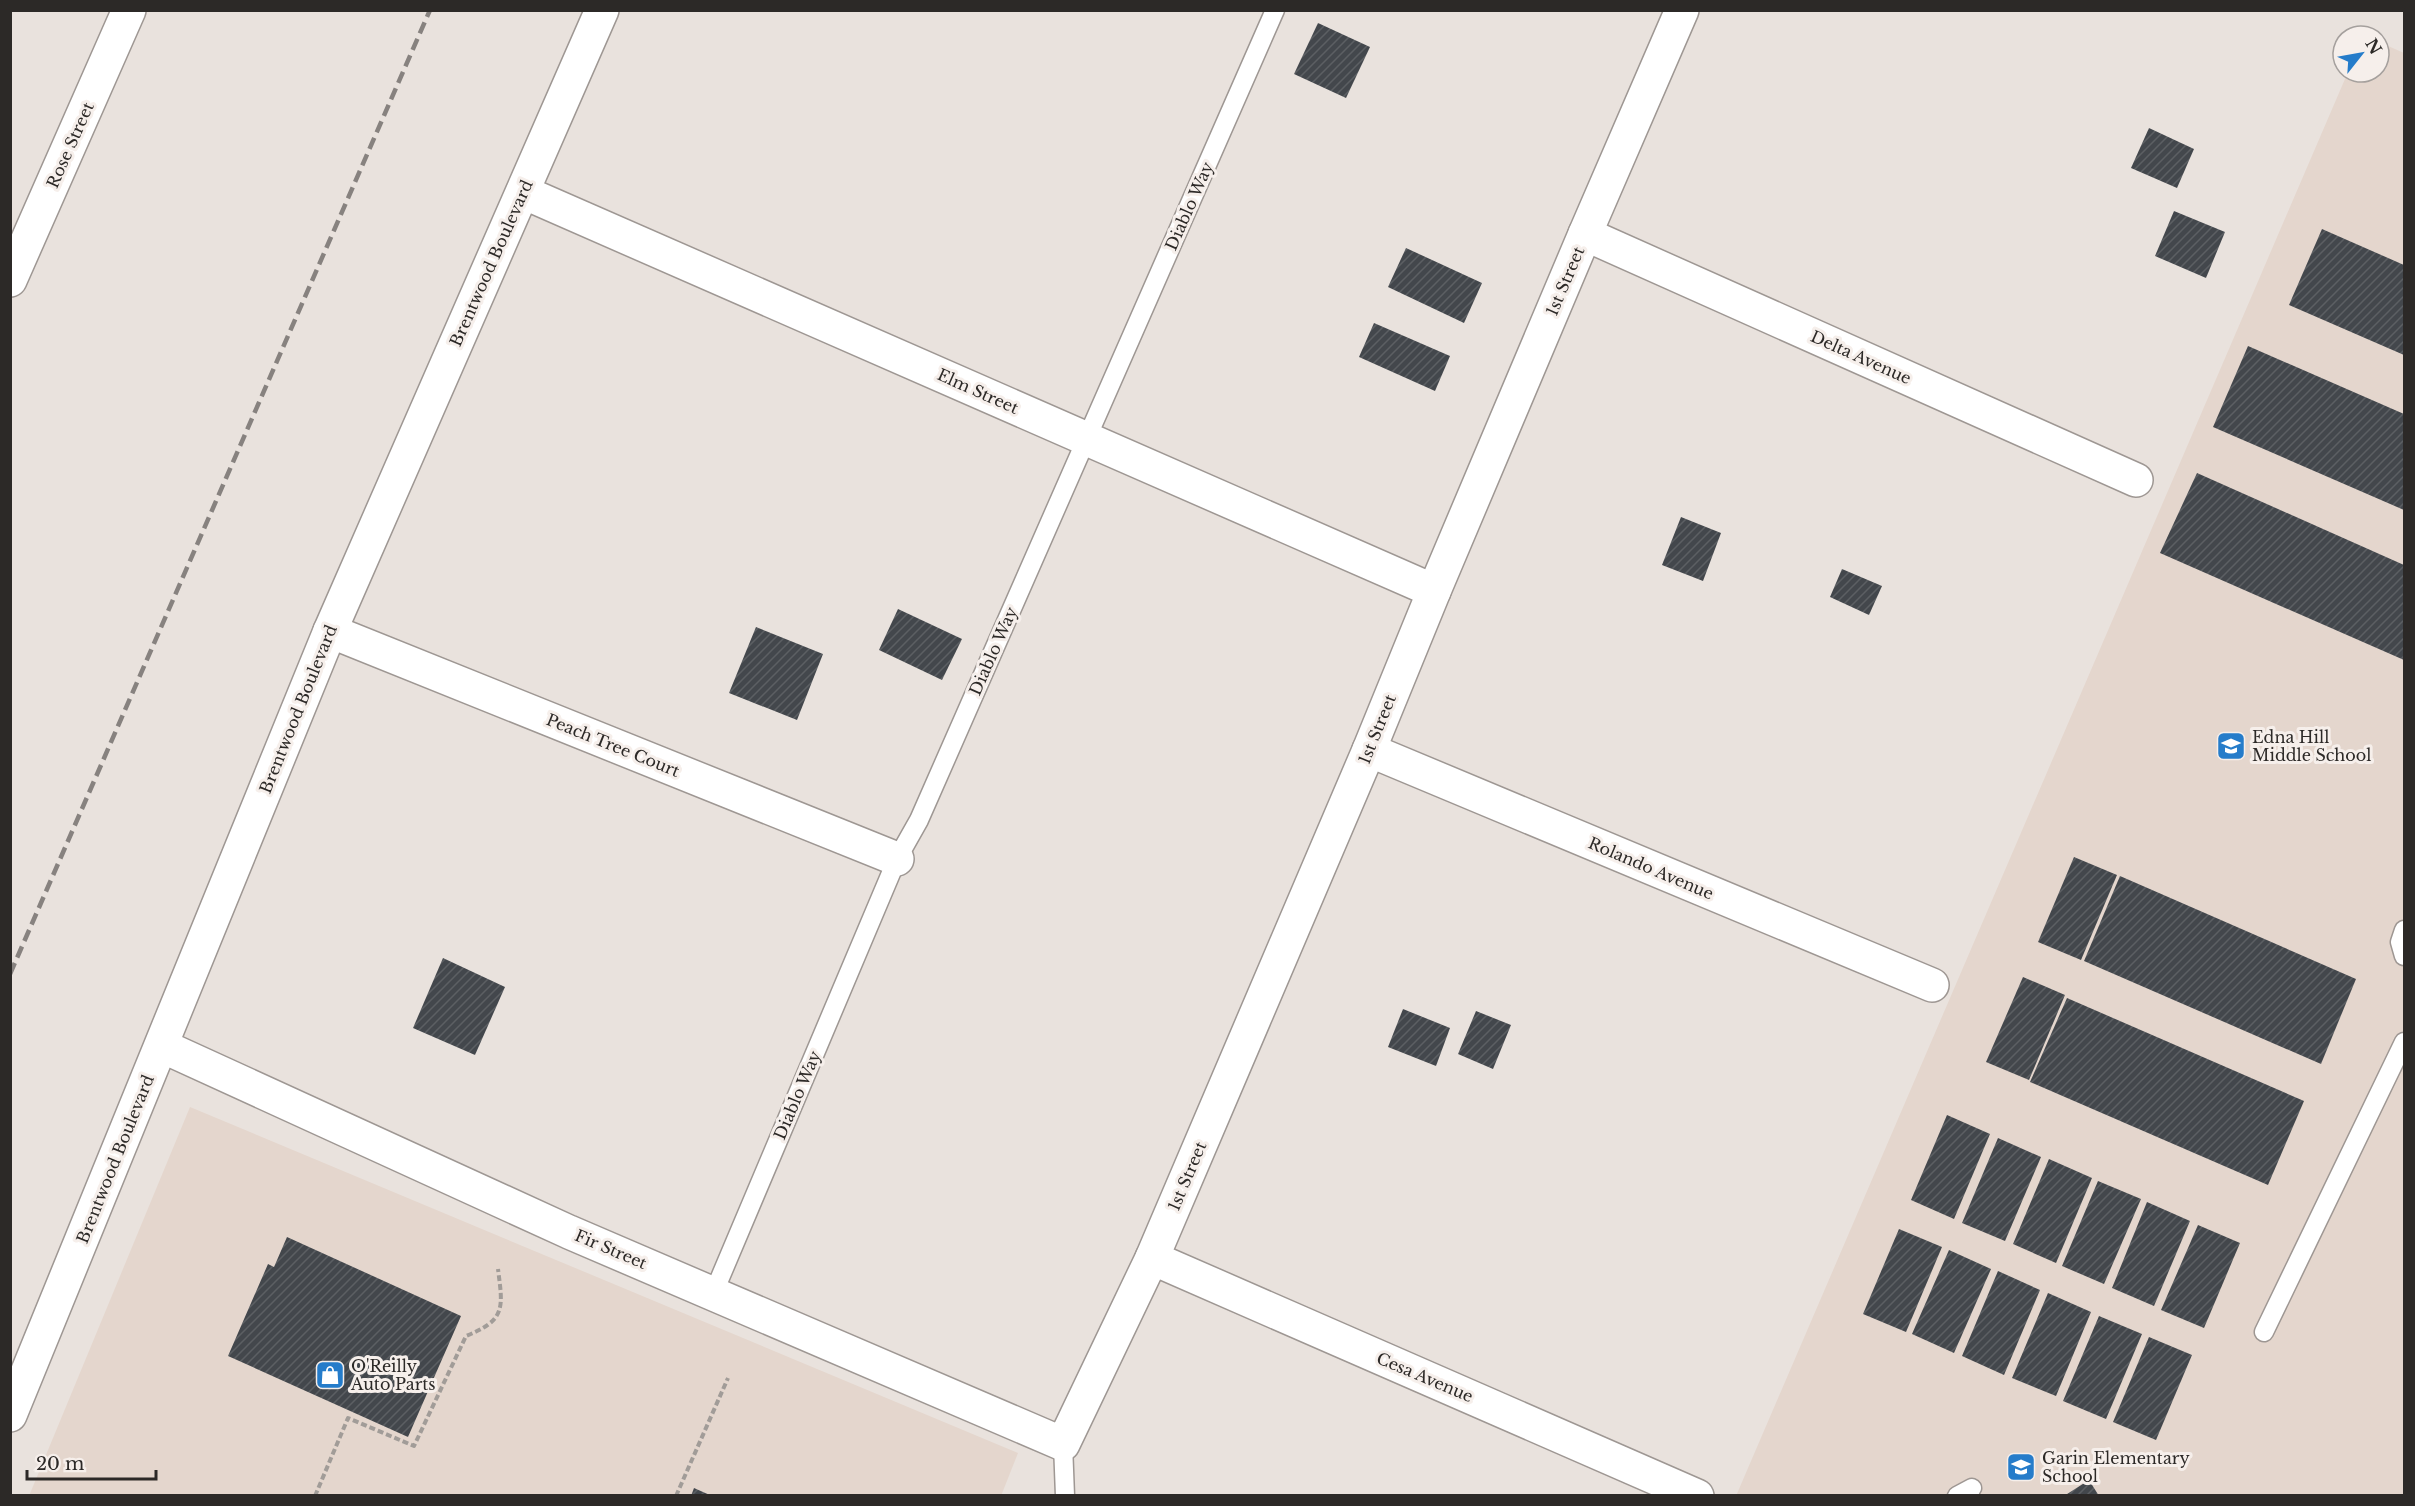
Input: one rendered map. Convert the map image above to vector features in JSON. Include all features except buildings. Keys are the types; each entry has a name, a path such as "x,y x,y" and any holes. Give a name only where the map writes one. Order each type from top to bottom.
{"street":[{"name":"Rose Street","path":"10,280 129,10"},
{"name":"Brentwood Boulevard","path":"10,1415 330,631 602,10"},
{"name":"1st Street","path":"1063,1444 1152,1258 1369,750 1585,234 1683,10"},
{"name":"Elm Street","path":"523,192 1434,591"},
{"name":"Delta Avenue","path":"1585,234 2136,480"},
{"name":"Peach Tree Court","path":"330,631 897,859"},
{"name":"Rolando Avenue","path":"1369,750 1932,985"},
{"name":"Fir Street","path":"162,1046 559,1227 1063,1444"},
{"name":"Cesa Avenue","path":"1152,1258 1697,1496"}],"lane":[{"name":"Diablo Way","path":"714,1292 897,859 919,820 1275,10"},
{"path":"2404,930 2400,942 2404,956"},
{"path":"2264,1332 2404,1042"},
{"path":"1063,1444 1065,1496"}],"path":[{"path":"315,1496 348,1418 414,1446 466,1336 486,1328 497,1318 502,1305 498,1269"},
{"path":"676,1496 728,1378"}],"shaded area":[{"name":"Edna Hill Middle School","path":"2391,47 2404,53 2404,1495 1736,1496 2343,84 2391,84"},
{"path":"190,1107 1018,1453 1001,1496 29,1496"}],"railway":[{"path":"10,974 430,10"}],"place":[{"name":"Edna Hill Middle School","path":"2231,746"},
{"name":"O'Reilly Auto Parts","path":"330,1375"},
{"name":"Garin Elementary School","path":"2021,1467"}]}
